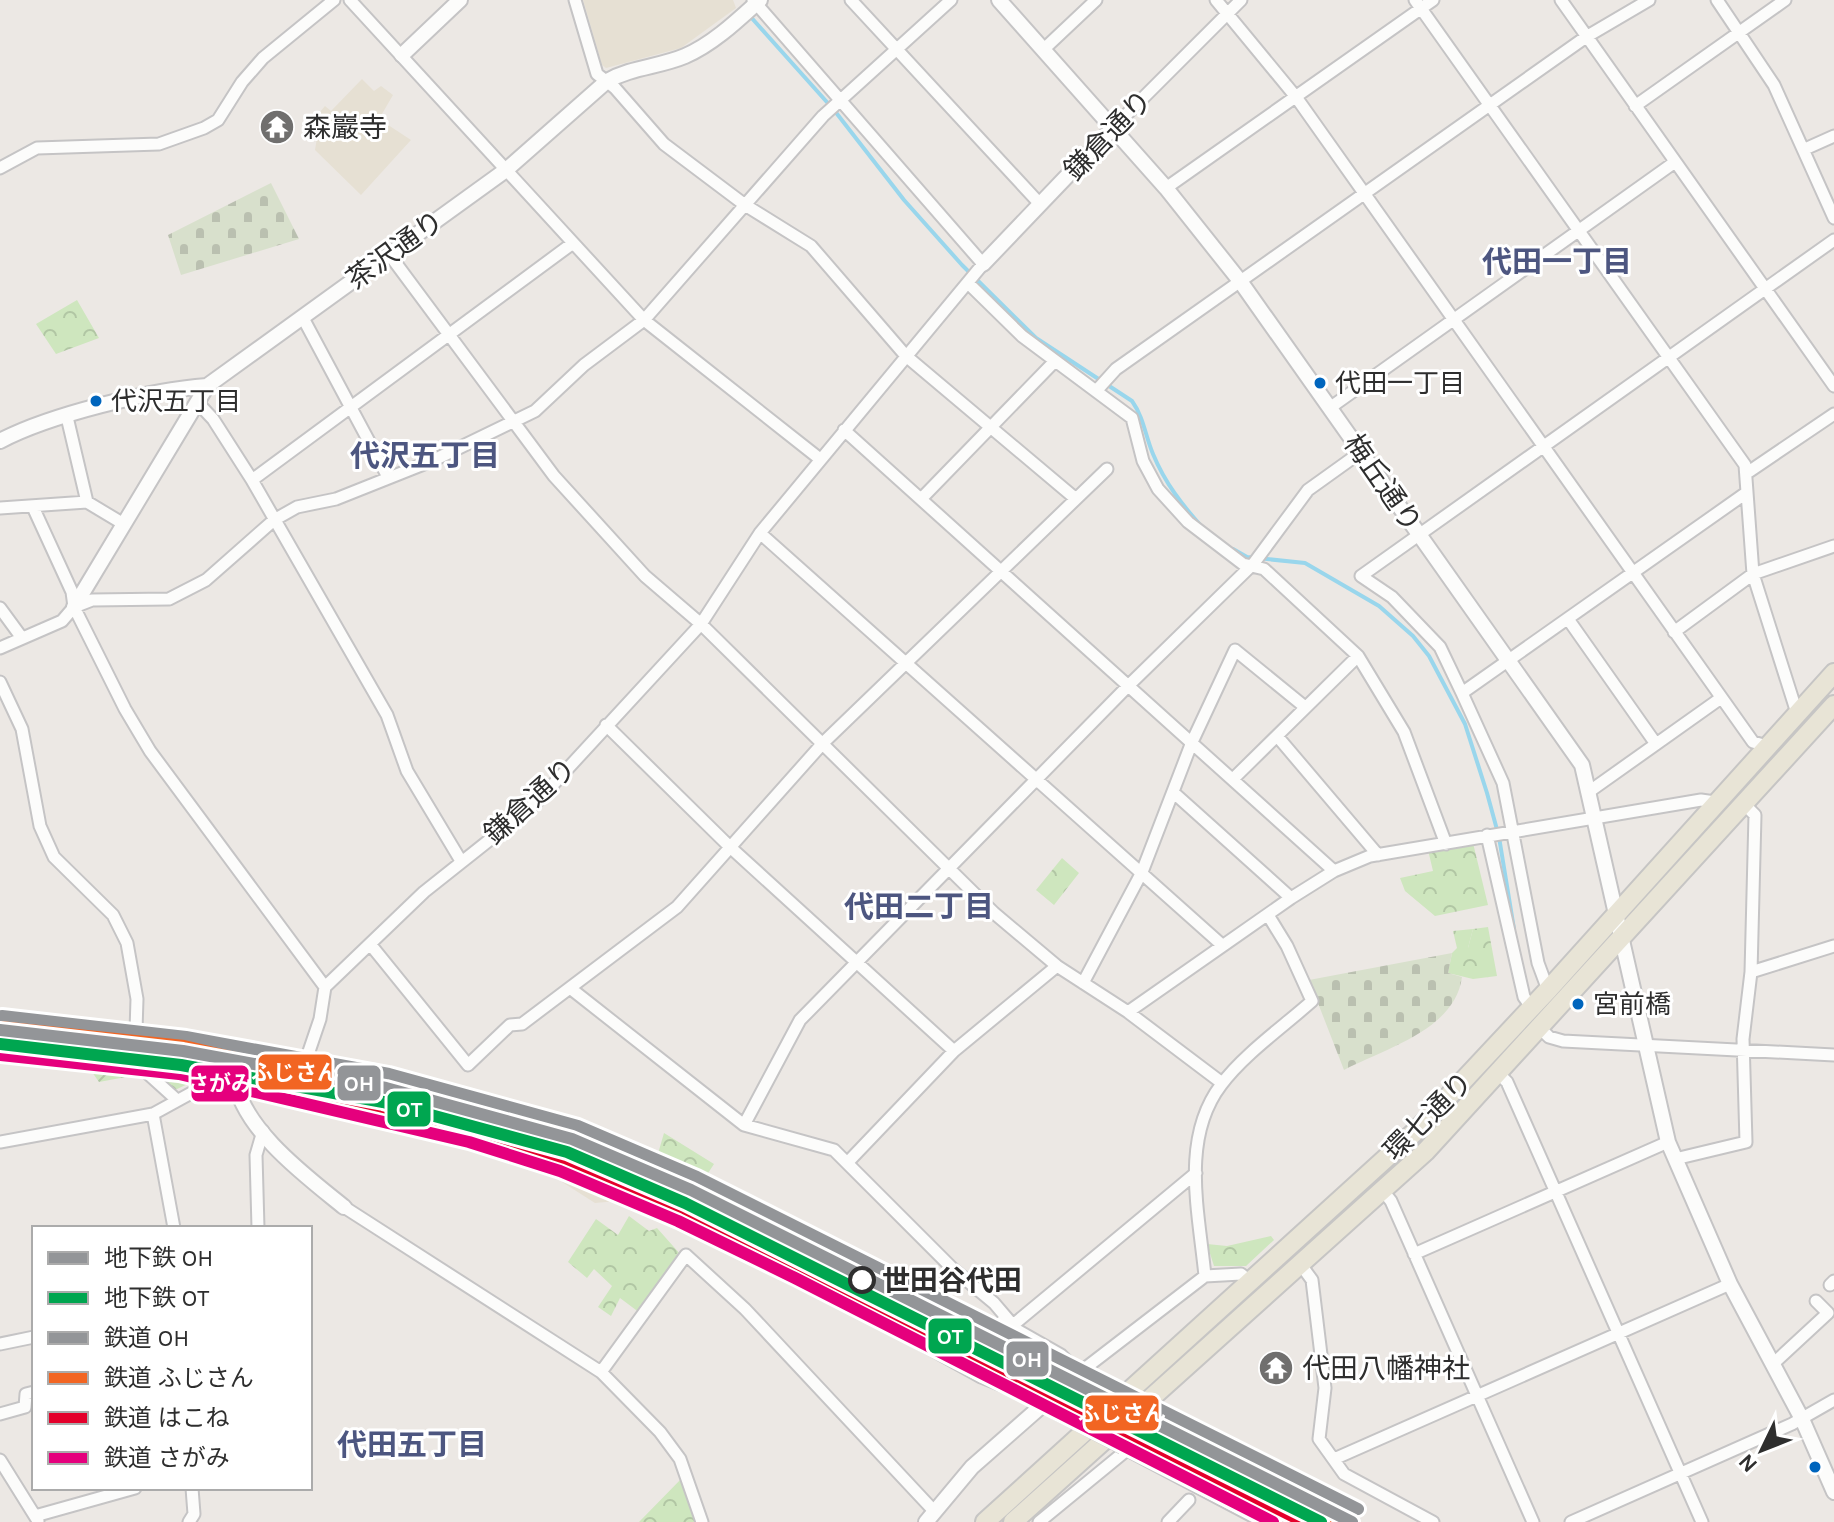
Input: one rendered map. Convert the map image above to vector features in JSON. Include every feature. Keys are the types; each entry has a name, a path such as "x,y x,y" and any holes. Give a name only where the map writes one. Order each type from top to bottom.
{"main road":[{"name":"環七通り","path":"985,1522 1252,1283 1417,1130 1532,1008 1834,673"},
{"name":"環七通り","path":"1013,1522 1426,1151 1834,705"}],"street":[{"path":"0,168 37,148 159,144 218,120 242,82 263,58 334,0"},
{"path":"350,0 644,320 820,459"},
{"path":"402,55 460,0"},
{"path":"575,0 597,74 664,144 745,205 811,246 906,356 1076,499"},
{"path":"851,0 1040,204"},
{"path":"74,607 92,600 160,599 181,595 206,580 274,520 297,507 336,499 515,424 535,411 584,365 644,320 826,112 951,0"},
{"name":"梅丘通り","path":"999,0 1114,127 1240,281 1582,765 1668,1142 1730,1284 1774,1363 1834,1492"},
{"path":"1044,49 1096,0"},
{"path":"1216,0 1296,97 1753,742 1767,746"},
{"name":"鎌倉通り","path":"325,987 461,861 536,803 701,624 760,533 974,274 1241,0"},
{"path":"1166,188 1296,97 1418,4 1433,0"},
{"path":"1561,0 1834,386"},
{"path":"1099,387 1109,375 1489,105 1586,37 1649,0"},
{"path":"1717,0 1774,85 1834,218"},
{"path":"1635,106 1785,0"},
{"path":"1418,4 1745,465 1753,574 1797,713"},
{"path":"753,5 839,101 1022,336 1055,361 1099,387 1132,418 1136,440 1158,489 1171,505 1209,541 1264,569 1358,656 1404,732 1446,844"},
{"name":"茶沢通り","path":"0,441 28,426 168,391 207,386 506,170 607,81 621,73 683,57 753,5"},
{"path":"1805,149 1834,136"},
{"path":"1331,407 1675,162"},
{"path":"1548,990 1538,963 1503,783 1440,647 1392,597 1361,576 1834,240"},
{"path":"252,480 573,243"},
{"path":"389,254 515,424 594,524 645,576 701,624 948,871 1057,966 1128,1012 1222,1083"},
{"path":"303,318 388,477"},
{"path":"921,499 1055,361"},
{"path":"0,648 62,621 74,607 207,386"},
{"path":"197,402 213,419 252,480 387,715 407,771 461,861"},
{"path":"1747,473 1834,414"},
{"path":"67,417 87,502"},
{"path":"844,430 1334,871"},
{"path":"744,1125 794,1027 1128,686 1255,562 1308,490 1361,452"},
{"path":"370,944 468,1065 510,1025 522,1024 677,907 823,743 1107,469"},
{"path":"1462,693 1746,493"},
{"path":"0,508 87,502 122,523"},
{"path":"0,1142 153,1114 215,1080 284,1084 301,1075 320,1019 325,987 150,751 125,709 74,607 72,592 33,507"},
{"path":"760,533 1222,945"},
{"path":"1674,632 1753,574 1834,546"},
{"path":"0,608 22,638"},
{"path":"1568,619 1656,744"},
{"path":"1083,983 1142,872 1192,742 1235,650 1305,707"},
{"path":"1233,779 1358,656"},
{"path":"0,682 22,729 40,826 54,857 121,927 137,999 135,1062 177,1100"},
{"path":"1590,791 1721,698"},
{"path":"606,725 730,847 954,1051"},
{"path":"1277,736 1378,855"},
{"path":"1174,793 1291,898"},
{"path":"1128,1012 1291,898 1334,871 1378,855 1595,815 1701,800 1715,802"},
{"path":"1675,1159 1746,1142 1743,1048 1751,972 1755,815 1743,803"},
{"path":"1492,834 1524,997 1532,1008"},
{"path":"1205,1276 1196,1173 1197,1139 1206,1108 1222,1083 1312,1001 1287,946 1268,915"},
{"path":"1751,972 1834,946"},
{"path":"848,1162 954,1051 1057,966"},
{"path":"570,988 744,1125 834,1150 1007,1323 1025,1337 1061,1355 1079,1373"},
{"path":"1540,1028 1557,1040 1834,1055"},
{"path":"1498,1073 1507,1082 1702,1522"},
{"path":"235,1079 237,1092 289,1162 344,1207 601,1372 660,1432 680,1459 702,1522"},
{"path":"153,1114 174,1226"},
{"path":"258,1226 256,1155 263,1131"},
{"path":"1414,1254 1668,1142"},
{"path":"968,1370 1007,1323 1196,1173"},
{"path":"1383,1191 1533,1522"},
{"path":"695,1198 714,1225 804,1271 823,1290 968,1370 1026,1396"},
{"path":"601,1372 686,1255 745,1309 930,1516 972,1467 1050,1406 1079,1373 1205,1276 1241,1274 1252,1283"},
{"path":"1301,1265 1312,1280 1325,1388 1319,1439 1344,1474 1433,1522"},
{"path":"1334,1459 1730,1284"},
{"path":"1774,1363 1828,1313 1816,1301"},
{"path":"1007,1323 985,1355 985,1367 1037,1392 1050,1406 1267,1522"},
{"path":"0,1344 32,1337"},
{"path":"1010,1337 1017,1337 1063,1366 1064,1371 1049,1380 1042,1389 1037,1386 997,1359 1010,1337"},
{"path":"0,1414 25,1407 26,1394 32,1392"},
{"path":"1571,1522 1802,1419 1834,1400"},
{"path":"1039,1522 1125,1447"},
{"path":"0,1460 37,1519 129,1490"},
{"path":"189,1522 194,1514 192,1490"},
{"path":"1168,1522 1189,1500"}],"shaded area":[{"path":"583,0 733,0 736,8 681,48 606,68 602,65"},
{"path":"362,79 374,91 381,86 393,95 379,119 411,140 361,195 315,150 319,126 314,119 325,106 331,111"},
{"path":"524,1118 597,1146 603,1159 615,1153 654,1169 649,1193 664,1200 659,1213 617,1201 595,1203 562,1182 565,1177 496,1148 503,1141 514,1143"}],"green space":[{"path":"271,183 299,239 181,275 168,235"},
{"path":"77,300 99,338 56,354 36,324"},
{"path":"1473,843 1488,905 1435,916 1405,891 1400,878 1433,871 1428,850"},
{"path":"1062,858 1079,873 1054,905 1036,890"},
{"path":"1488,927 1497,976 1473,979 1448,973 1452,953 1457,948 1468,948 1473,929"},
{"path":"1473,929 1468,948 1457,948 1453,931"},
{"path":"1452,953 1448,973 1462,977 1457,995 1447,1011 1416,1035 1344,1070 1309,980"},
{"path":"140,1032 198,1038 301,1063 278,1079 213,1072 175,1090 140,1054"},
{"path":"16,1035 128,1048 131,1062 142,1074 99,1082 92,1072 14,1063"},
{"path":"664,1133 714,1164 697,1190 681,1170 657,1157"},
{"path":"629,1216 649,1231 657,1228 681,1255 640,1313 620,1298 611,1316 598,1307 612,1286 594,1269 587,1278 568,1262 596,1219 618,1235"},
{"path":"1271,1236 1274,1240 1246,1266 1214,1266 1207,1244 1227,1246"},
{"path":"683,1477 699,1522 639,1522"}],"waterway":[{"path":"749,15 834,110 904,200 962,265 1036,338 1132,401 1163,475 1203,528"},
{"path":"1233,549 1247,557 1305,563 1379,606 1413,636 1429,656 1465,724 1487,793 1499,837 1514,929"}],"metro line":[{"name":"OH","path":"0,1030 183,1051 386,1088 572,1139 691,1190 1352,1522"},
{"name":"OT","path":"0,1044 181,1065 383,1102 567,1152 685,1203 1321,1522"}],"rail line":[{"name":"OH","path":"2,1016 186,1037 389,1074 578,1126 697,1177 1358,1509"},
{"name":"ふじさん","path":"0,1027 184,1046 477,1115 570,1145 690,1195 808,1253 1335,1522"},
{"name":"はこね","path":"0,1041 182,1060 473,1128 565,1158 684,1208 802,1266 1304,1522"},
{"name":"さがみ","path":"0,1055 179,1074 469,1142 560,1171 678,1221 795,1278 1273,1522"}],"place":[{"name":"森巖寺","path":"277,127"},
{"name":"代田一丁目","path":"1320,383"},
{"name":"代沢五丁目","path":"96,401"},
{"name":"宮前橋","path":"1578,1004"},
{"name":"世田谷代田","path":"862,1280"},
{"name":"代田八幡神社","path":"1276,1368"}],"district":[{"name":"代田一丁目","path":"1557,262"},
{"name":"代沢五丁目","path":"425,456"},
{"name":"代田二丁目","path":"919,907"},
{"name":"代田五丁目","path":"412,1445"}]}
